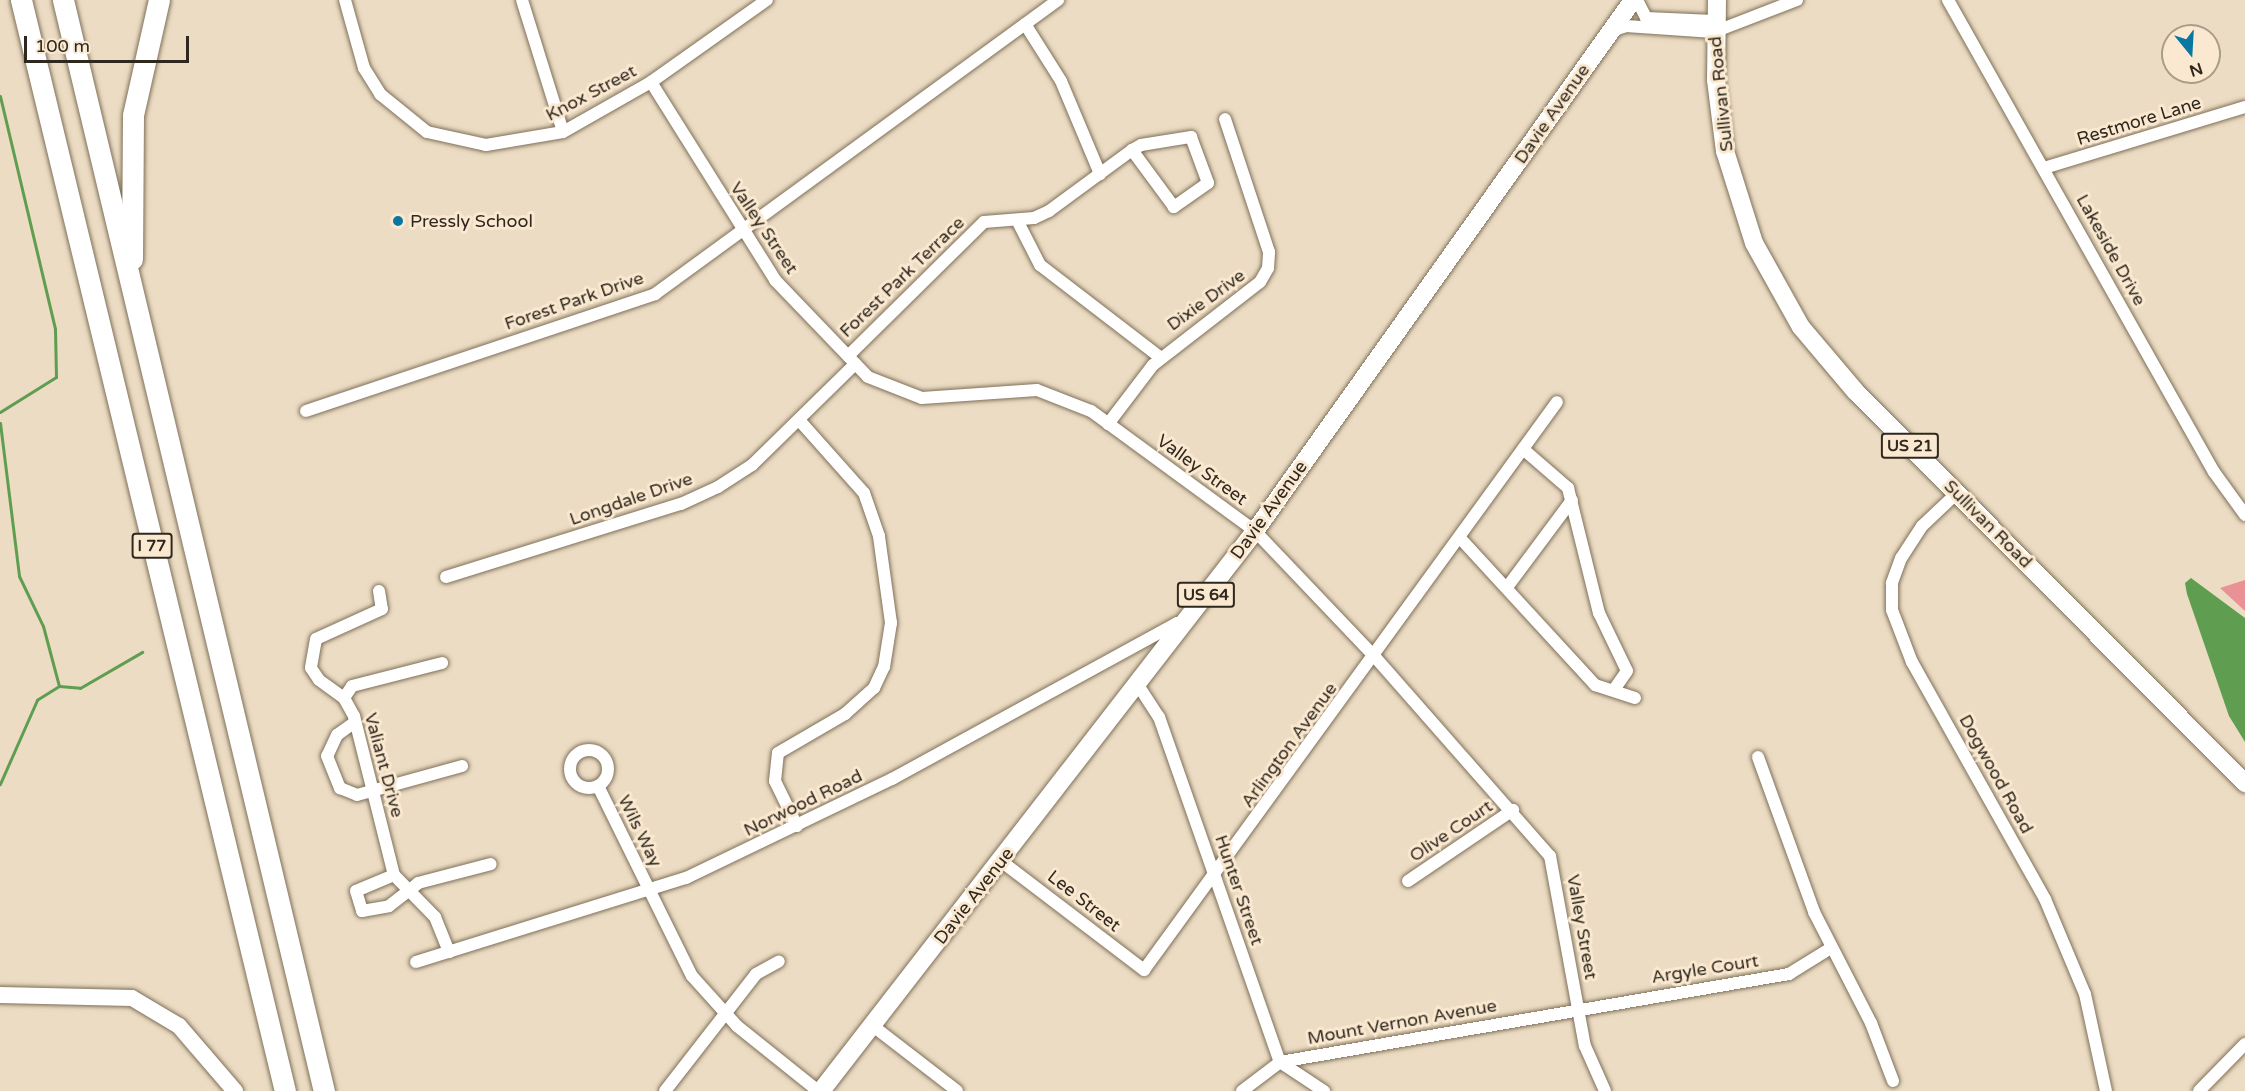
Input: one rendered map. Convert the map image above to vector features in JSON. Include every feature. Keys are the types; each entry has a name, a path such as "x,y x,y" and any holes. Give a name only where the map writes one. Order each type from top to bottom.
{"highway":[{"name":"I 77","path":"21,0 285,1091"},
{"name":"I 77","path":"63,0 324,1091"},
{"path":"130,281 133,115 159,0"}],"main road":[{"name":"Davie Avenue","path":"820,1091 1138,685 1255,531 1635,0"},
{"name":"Sullivan Road","path":"1719,0 1714,26 1725,151 1754,243 1775,286 1828,362 2245,783"}],"street":[{"name":"Knox Street","path":"345,0 364,68 380,94 427,132 486,145 563,132 651,82 763,1"},
{"path":"522,0 563,132"},
{"name":"Forest Park Drive","path":"306,411 655,294 1058,0"},
{"path":"1635,0 1646,18 1714,26"},
{"path":"1719,0 1733,13 1753,13"},
{"path":"1610,32 1626,26 1714,26 1797,0"},
{"name":"Lakeside Drive","path":"1948,0 2214,472 2245,515"},
{"path":"1025,24 1061,81 1100,174"},
{"name":"Valley Street","path":"651,82 742,232 775,280 851,360 894,391 922,398 1037,390 1065,398 1108,424 1255,531 1375,657 1513,810 1550,856 1586,1046 1605,1091"},
{"name":"Restmore Lane","path":"2044,168 2245,107"},
{"name":"Dixie Drive","path":"1108,424 1161,358 1260,282 1268,268 1265,237 1225,119"},
{"name":"Forest Park Terrace","path":"851,360 984,222 1017,220 1049,211 1132,150 1191,137 1208,183 1174,207 1132,150"},
{"path":"1017,220 1040,266 1161,358"},
{"name":"Longdale Drive","path":"446,577 681,504 752,465 799,420 851,360"},
{"name":"Arlington Avenue","path":"1144,970 1216,878 1557,402"},
{"path":"797,826 774,781 778,753 845,714 874,688 884,667 891,623 868,502 852,474 799,420"},
{"path":"1523,449 1559,477 1572,500 1599,613 1627,671 1615,688"},
{"name":"Dogwood Road","path":"1958,492 1922,526 1901,558 1892,583 1892,610 1912,662 2049,908 2085,994 2106,1091"},
{"path":"1508,586 1572,500"},
{"path":"1460,538 1508,586 1595,685 1615,688 1635,698"},
{"name":"Valiant Drive","path":"379,591 382,609 316,639 311,668 345,698 355,722 394,874 408,892 435,917 449,952"},
{"name":"Norwood Road","path":"416,962 651,892 797,826 1177,623 1182,626"},
{"path":"345,698 352,687 442,663"},
{"name":"Hunter Street","path":"1138,685 1159,717 1280,1062"},
{"path":"355,722 337,735 327,756 331,774 340,788 357,795 462,766"},
{"path":"1758,757 1831,948 1871,1023 1893,1081"},
{"name":"Wils Way","path":"598,786 692,976 723,1012 820,1091"},
{"name":"Olive Court","path":"1408,881 1513,810"},
{"name":"Lee Street","path":"1001,861 1144,970"},
{"path":"394,874 356,891 362,911 389,906 418,883 491,864"},
{"name":"Argyle Court","path":"1578,1008 1789,974 1831,948"},
{"path":"665,1091 723,1012 756,974 779,961"},
{"path":"0,995 132,998 179,1026 235,1091"},
{"name":"Mount Vernon Avenue","path":"1242,1091 1280,1062 1578,1008"},
{"path":"873,1026 957,1091"},
{"path":"2199,1091 2245,1044"},
{"path":"1280,1062 1324,1091"}],"shaded area":[{"path":"2191,578 2245,618 2245,742 2229,716 2187,594 2185,583"},
{"path":"2245,580 2245,611 2220,588"}],"waterway":[{"path":"0,96 55,329 56,377 0,412"},
{"path":"0,423 19,576 43,626 59,686 37,700 0,784"},
{"path":"59,686 80,688 142,652"}],"place":[{"name":"Pressly School","path":"398,221"}]}
